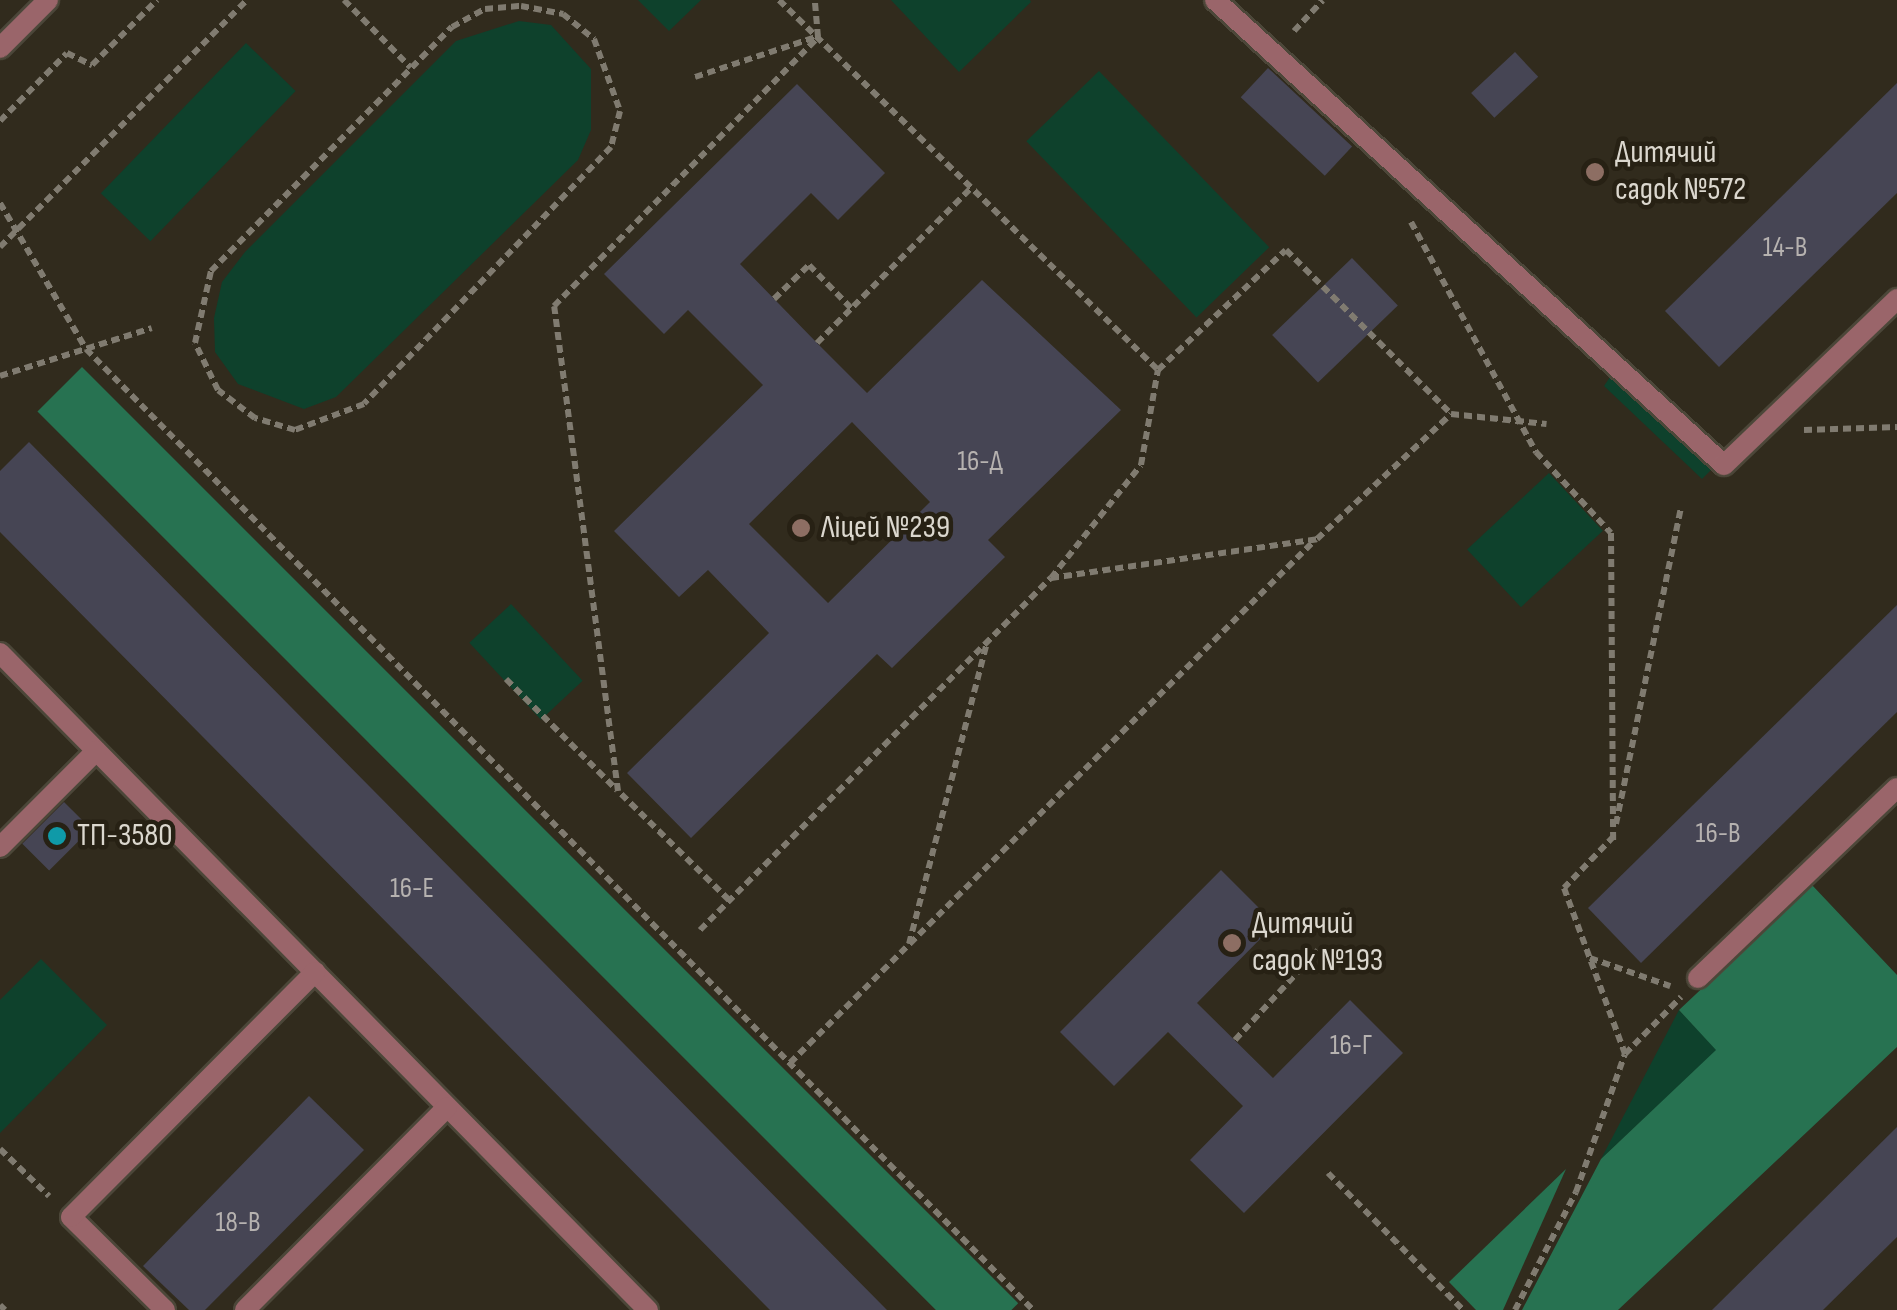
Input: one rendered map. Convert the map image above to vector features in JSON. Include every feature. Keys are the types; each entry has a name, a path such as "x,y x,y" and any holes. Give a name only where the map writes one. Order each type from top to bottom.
{"lane":[{"path":"0,48 48,0"},
{"path":"1215,0 1724,465 1897,299"},
{"path":"0,653 648,1310"},
{"path":"0,848 96,751"},
{"path":"1698,978 1897,788"},
{"path":"164,1310 71,1217 314,972"},
{"path":"245,1310 448,1107"}],"path":[{"path":"0,121 66,53 92,65 157,0"},
{"path":"0,247 247,0"},
{"path":"344,0 411,68"},
{"path":"779,0 1158,370"},
{"path":"618,791 554,306 818,36 815,0"},
{"path":"485,10 563,14 594,38 614,76 620,111 611,146 364,404 295,430 255,418 218,390 194,343 211,271 411,68 452,27 485,10"},
{"path":"695,77 818,36"},
{"path":"817,343 971,187"},
{"path":"1400,202 1520,421 1611,532 1613,840"},
{"path":"0,203 21,226 86,349 1034,1310"},
{"path":"700,930 1051,578 1141,465 1158,370 1286,250 1450,414 1546,424"},
{"path":"774,299 809,265 852,309"},
{"path":"0,376 152,328"},
{"path":"790,1063 1317,538 1450,414"},
{"path":"1758,432 1897,427"},
{"path":"1625,1054 1564,888 1613,840 1681,506"},
{"path":"1051,578 1317,538"},
{"path":"909,945 987,642"},
{"path":"506,679 729,900"},
{"path":"1235,1040 1318,950"},
{"path":"1516,1310 1576,1192 1625,1054 1686,991 1590,958"},
{"path":"0,1148 71,1217"},
{"path":"1328,1172 1463,1310"}],"green space":[{"path":"638,0 701,0 669,31"},
{"path":"891,0 1030,0 1031,2 959,72"},
{"path":"519,21 551,25 591,69 591,130 578,160 336,397 304,409 238,384 215,352 214,318 222,282 245,252 456,41"},
{"path":"246,43 296,91 150,241 101,193"},
{"path":"1099,71 1269,247 1197,317 1026,141"},
{"path":"82,367 1018,1303 1011,1310 936,1310 37,412"},
{"path":"1614,371 1713,468 1702,479 1604,386"},
{"path":"1549,473 1603,531 1521,607 1467,549"},
{"path":"511,604 583,681 541,720 469,643"},
{"path":"1812,885 1897,975 1897,1047 1618,1310 1522,1310 1601,1159 1716,1050 1679,1010"},
{"path":"41,959 107,1025 0,1133 0,1000"},
{"path":"1679,1010 1717,1050 1601,1159"},
{"path":"1566,1169 1503,1310 1476,1310 1449,1282"}],"building":[{"path":"1515,52 1538,77 1494,118 1471,93"},
{"path":"1268,68 1352,146 1325,176 1241,97"},
{"path":"1897,83 1897,193 1719,367 1665,311"},
{"path":"797,84 885,173 838,220 811,193 740,264 817,343 867,393 982,280 1121,410 988,540 1005,557 892,668 877,654 691,838 627,773 769,633 708,570 679,597 614,531 763,385 688,310 664,334 604,274","holes":["852,422 930,502 828,603 749,524"]},
{"path":"1352,258 1398,305 1318,383 1272,335"},
{"path":"29,442 887,1310 770,1310 0,532 0,471"},
{"path":"1897,605 1897,712 1641,963 1588,908"},
{"name":"ТП-3580","path":"64,802 91,829 49,871 22,844"},
{"path":"1221,870 1275,924 1197,1003 1273,1078 1350,1000 1403,1053 1244,1213 1190,1160 1243,1106 1168,1032 1114,1086 1060,1032"},
{"path":"309,1096 364,1150 205,1310 189,1310 143,1266"},
{"path":"1897,1127 1897,1237 1823,1310 1712,1310"}],"place":[{"name":"Дитячий садок №572","path":"1595,172"},
{"name":"Ліцей №239","path":"801,528"},
{"name":"ТП-3580","path":"57,836"},
{"name":"Дитячий садок №193","path":"1232,943"}]}
